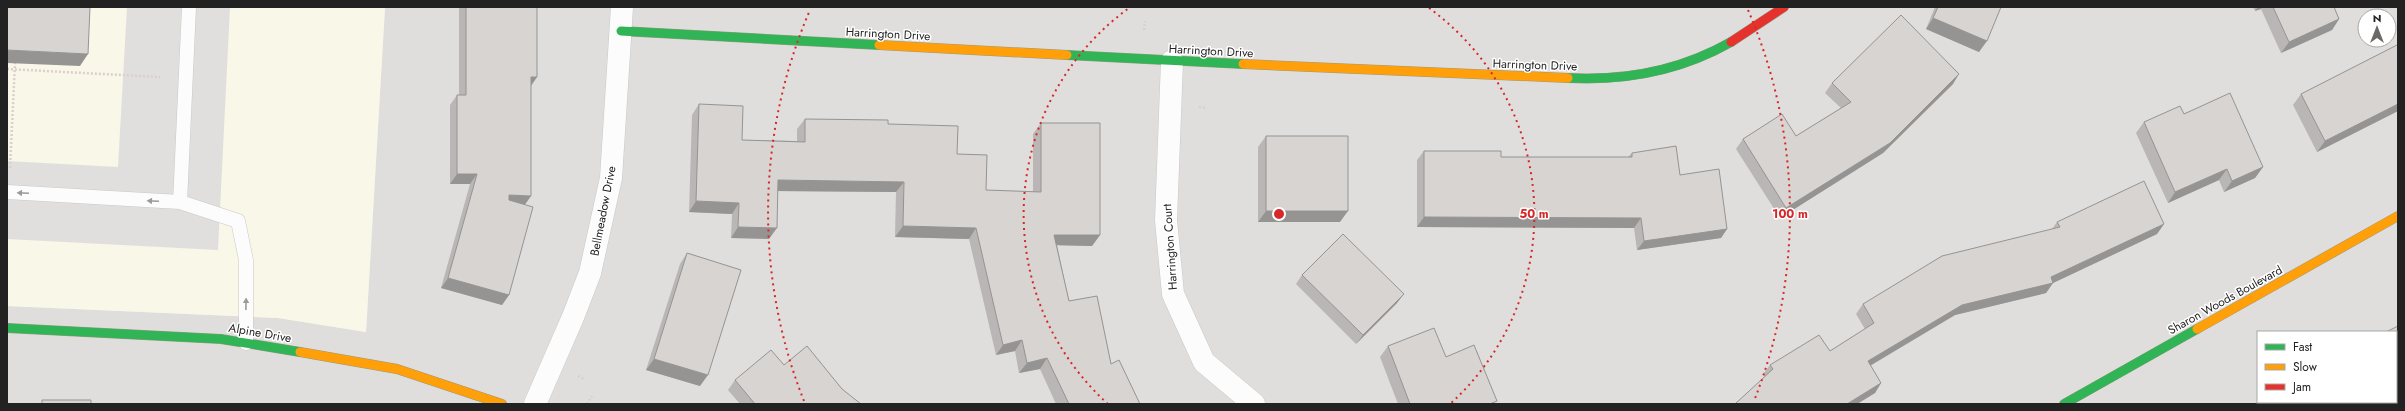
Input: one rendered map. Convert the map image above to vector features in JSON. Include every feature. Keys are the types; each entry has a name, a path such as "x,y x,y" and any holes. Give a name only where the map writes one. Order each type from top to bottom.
{"street":[{"name":"Bellmeadow Drive","path":"535,404 574,317 592,266 611,178 622,7"},
{"name":"Harrington Drive","path":"621,31 1172,61 1604,80 1663,70 1717,50 1765,22 1784,7"},
{"name":"Harrington Court","path":"1172,61 1166,220 1173,294 1204,362 1254,404"},
{"name":"Sharon Woods Boulevard","path":"2064,404 2398,216"},
{"name":"Alpine Drive","path":"7,328 221,339 397,369 502,404"}],"lane":[{"path":"180,202 189,7"},
{"path":"8,192 180,202 238,221 246,260 246,343"}],"path":[{"path":"1143,34 1145,21"},
{"path":"8,192 15,63"},
{"path":"7,69 186,79"},
{"path":"587,404 592,396"}],"shaded area":[{"path":"7,7 385,7 366,332 278,318 7,306"},
{"path":"127,7 230,7 218,250 7,239 7,161 118,167"},
{"path":"385,7 2398,7 2398,404 7,404 7,306 278,318 366,332"}],"building":[{"path":"7,7 90,7 88,54 7,50"},
{"path":"466,7 537,7 537,77 531,77 531,196 509,195 509,200 533,207 509,295 448,278 477,174 457,174 457,95 466,95"},
{"path":"1938,7 2001,7 1987,41 1933,18"},
{"path":"2273,7 2334,7 2339,19 2289,42"},
{"path":"1901,15 1959,74 1890,143 1786,208 1743,139 1782,114 1796,136 1851,102 1832,83"},
{"path":"2397,45 2398,46 2398,104 2325,141 2301,94 2391,48 2397,48"},
{"path":"2230,93 2263,167 2232,181 2227,169 2175,192 2144,122 2180,106 2184,114"},
{"path":"699,104 743,106 742,140 805,142 805,119 888,120 888,124 958,126 957,154 987,155 986,190 1041,192 1041,123 1100,123 1100,235 1054,235 1069,301 1097,296 1111,364 1119,360 1140,404 1069,404 1047,358 1027,363 1022,340 1003,345 976,228 903,226 904,182 778,180 777,228 738,227 739,203 696,201"},
{"path":"1266,136 1348,136 1348,211 1266,211"},
{"path":"1676,146 1680,175 1719,169 1727,229 1644,241 1641,218 1424,217 1424,151 1501,151 1501,157 1632,157 1632,153"},
{"path":"2144,181 2164,224 2051,277 2053,283 1962,305 1868,361 1881,383 1847,404 1735,404 1773,369 1770,365 1819,335 1830,351 1874,323 1863,304 1942,256 2060,227 2057,222"},
{"path":"1343,234 1404,294 1363,335 1302,275"},
{"path":"687,253 741,270 708,375 654,359"},
{"path":"2398,326 2397,388 2397,331 2388,331"},
{"path":"1434,328 1446,357 1474,345 1497,401 1490,404 1410,404 1388,346"},
{"path":"807,346 842,389 861,404 755,404 735,380 771,350 784,365"},
{"path":"42,400 91,400 91,404 42,404"},
{"path":"2296,403 2397,404 2297,404"}],"traffic: fast":[{"path":"621,31 879,45"},
{"path":"1568,78 1611,78 1652,72 1692,60 1731,42"},
{"path":"1067,55 1243,64"},
{"path":"7,328 221,339 300,352"},
{"path":"2064,404 2197,329"}],"traffic: slow":[{"path":"879,45 1067,55"},
{"path":"1243,64 1568,78"},
{"path":"2197,329 2398,216"},
{"path":"300,352 397,369 502,404"}],"traffic: jam":[{"path":"1731,42 1784,7"}]}
